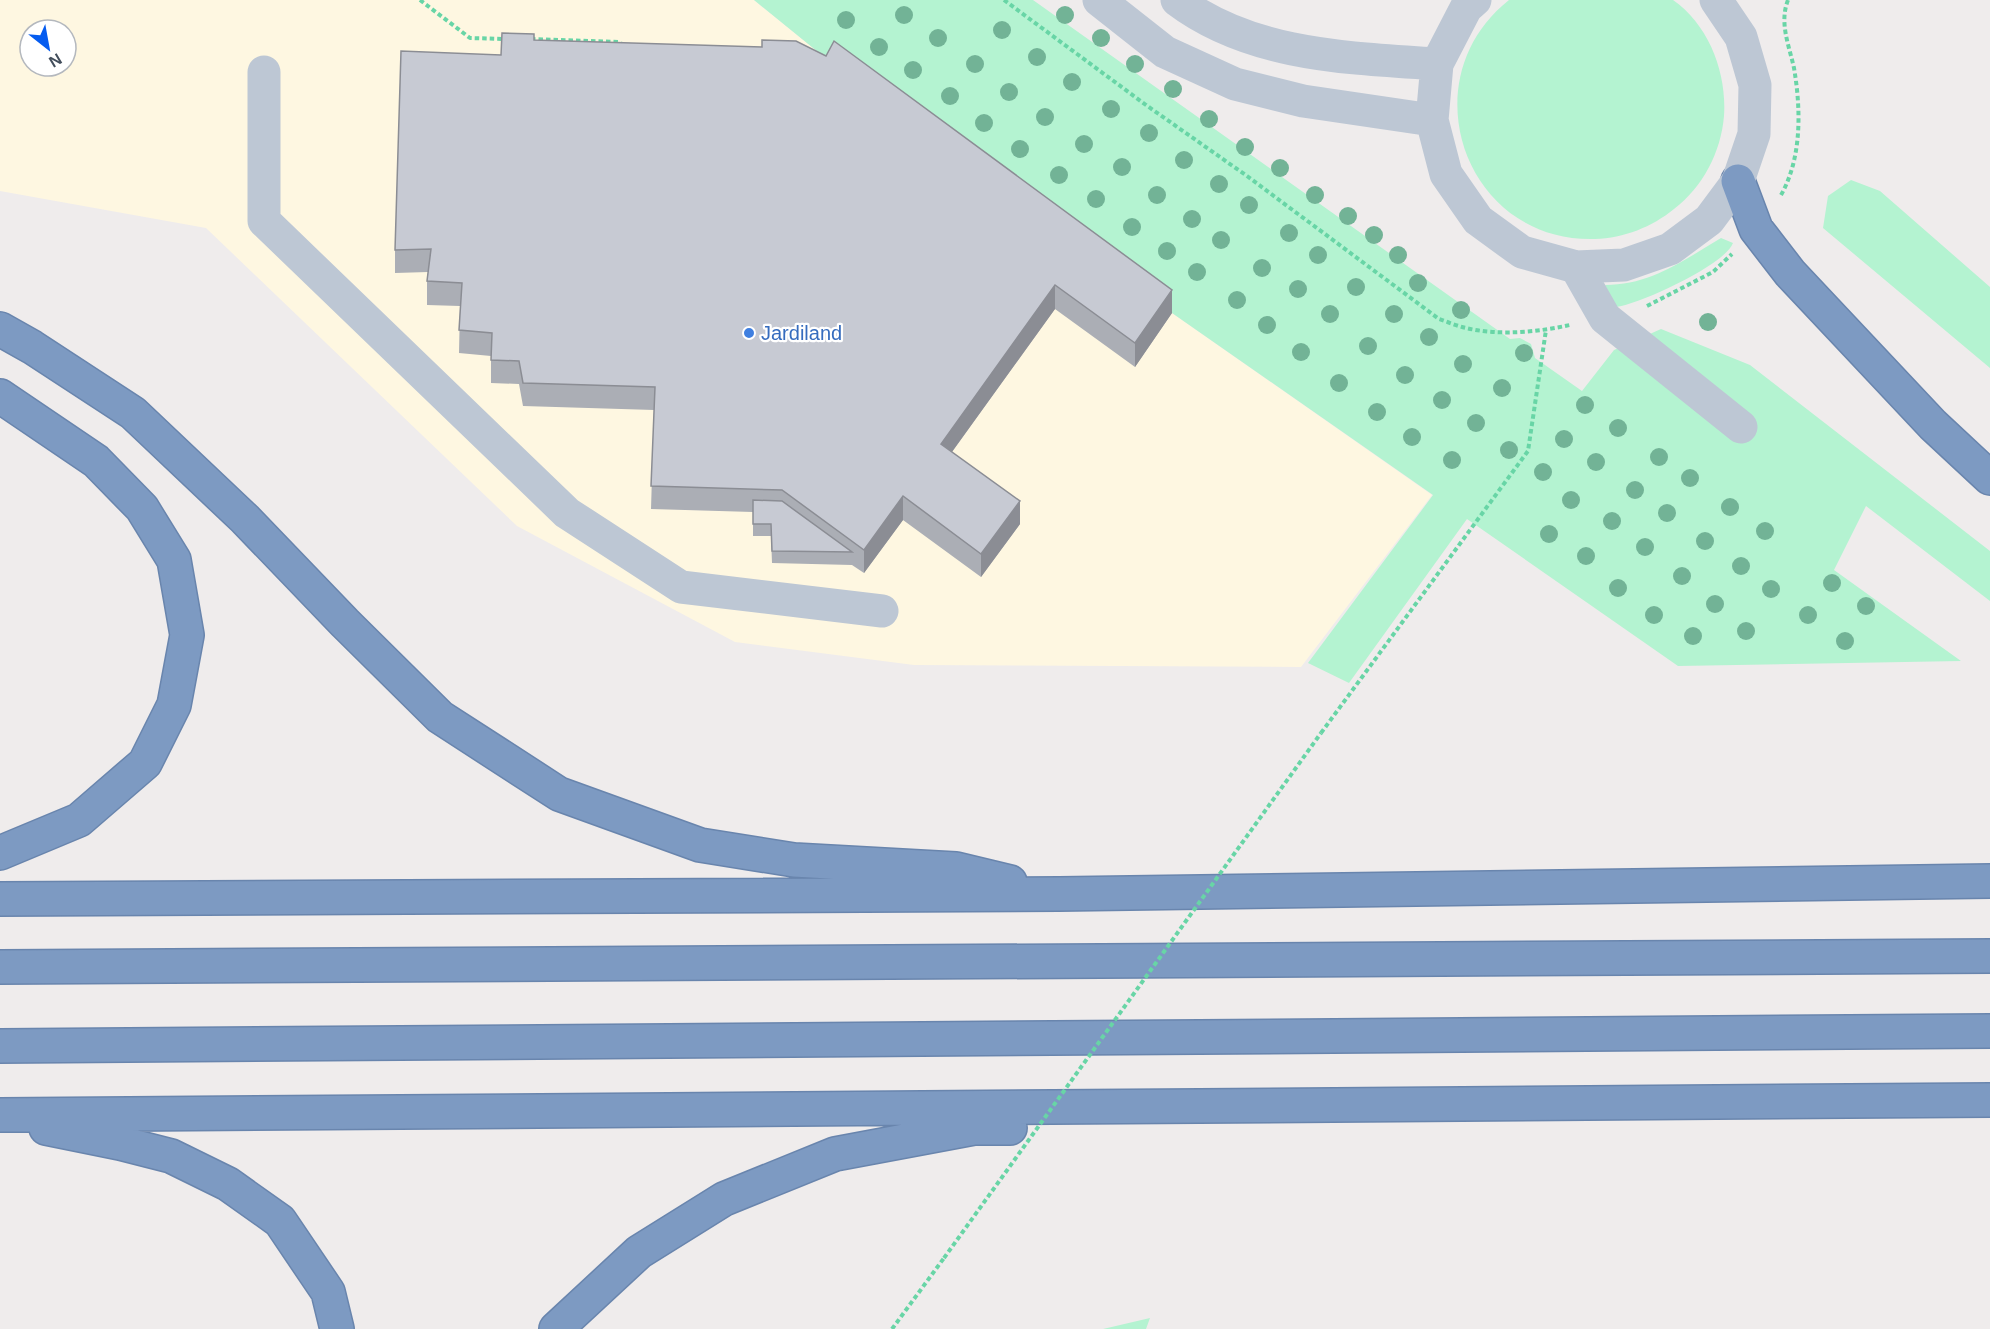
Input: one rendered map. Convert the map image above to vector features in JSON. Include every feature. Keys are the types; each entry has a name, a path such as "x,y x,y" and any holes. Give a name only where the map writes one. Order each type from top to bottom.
{"highway":[{"path":"1738,181 1756,229 1790,273 1933,425 1990,478"},
{"path":"0,329 32,347 133,414 245,519 440,717 559,794 700,845 795,860 956,869 1059,894"},
{"path":"0,396 96,461 142,508 174,560 187,635 174,705 145,763 78,820 0,853"},
{"path":"0,899 1059,894 1990,880"},
{"path":"0,967 1990,956"},
{"path":"0,1046 1990,1031"},
{"path":"0,1116 1990,1100"},
{"path":"556,1329 639,1252 724,1199 824,1158 974,1128 1033,1127 1103,1106"},
{"path":"0,1116 171,1156 228,1184 280,1221 328,1292 337,1329"}],"street":[{"path":"1099,0 1165,52 1235,84 1303,101 1432,120"},
{"path":"1178,0 1230,30 1269,43 1335,57 1437,64"},
{"path":"1474,0 1466,8 1437,64 1432,120 1446,174 1478,220 1522,252 1576,267 1624,265 1670,249 1709,220 1738,181 1754,134 1755,85 1741,37 1716,0"},
{"path":"264,72 264,221 567,513 681,586 882,611"},
{"path":"1576,267 1605,318 1741,427"}],"path":[{"path":"420,0 470,38 516,39"},
{"path":"892,1329 1320,733 1528,451 1546,330 1493,332 1466,328 1439,319 1004,0"},
{"path":"527,39 618,42 627,48"}],"shaded area":[{"path":"0,0 754,0 834,65 1172,313 1432,495 1301,667 914,665 735,642 517,526 206,228 0,191"}],"green space":[{"path":"754,0 1033,0 1510,339 1520,338 1531,344 1535,358 1582,391 1614,350 1661,329 1750,365 1990,551 1990,601 1866,506 1834,570 1961,661 1678,666 1467,519 1349,683 1308,663 1433,495 1172,313 834,65"},
{"path":"1509,0 1673,0 1697,23 1706,36 1719,67 1724,116 1719,143 1709,168 1694,190 1674,209 1637,230 1595,239 1550,233 1513,215 1484,186 1465,151 1458,112 1462,72 1478,33"},
{"path":"1851,180 1880,191 1990,287 1990,368 1823,228 1828,196"},
{"path":"1721,238 1733,243 1727,252 1715,262 1661,291 1616,307 1605,285 1622,284 1652,276 1680,263"},
{"path":"1150,1318 1146,1329 1103,1329"}],"building":[{"name":"Jardiland","path":"502,33 534,34 534,40 762,47 762,40 796,41 826,56 834,41 1172,290 1135,343 1055,285 941,444 1020,501 981,554 903,496 864,550 782,490 651,486 655,387 523,383 519,361 491,360 492,333 459,330 462,283 427,281 431,249 395,250 401,51 501,55"},
{"path":"753,500 782,501 852,552 772,551 771,524 753,524"}],"place":[{"name":"Jardiland","path":"749,333"}]}
